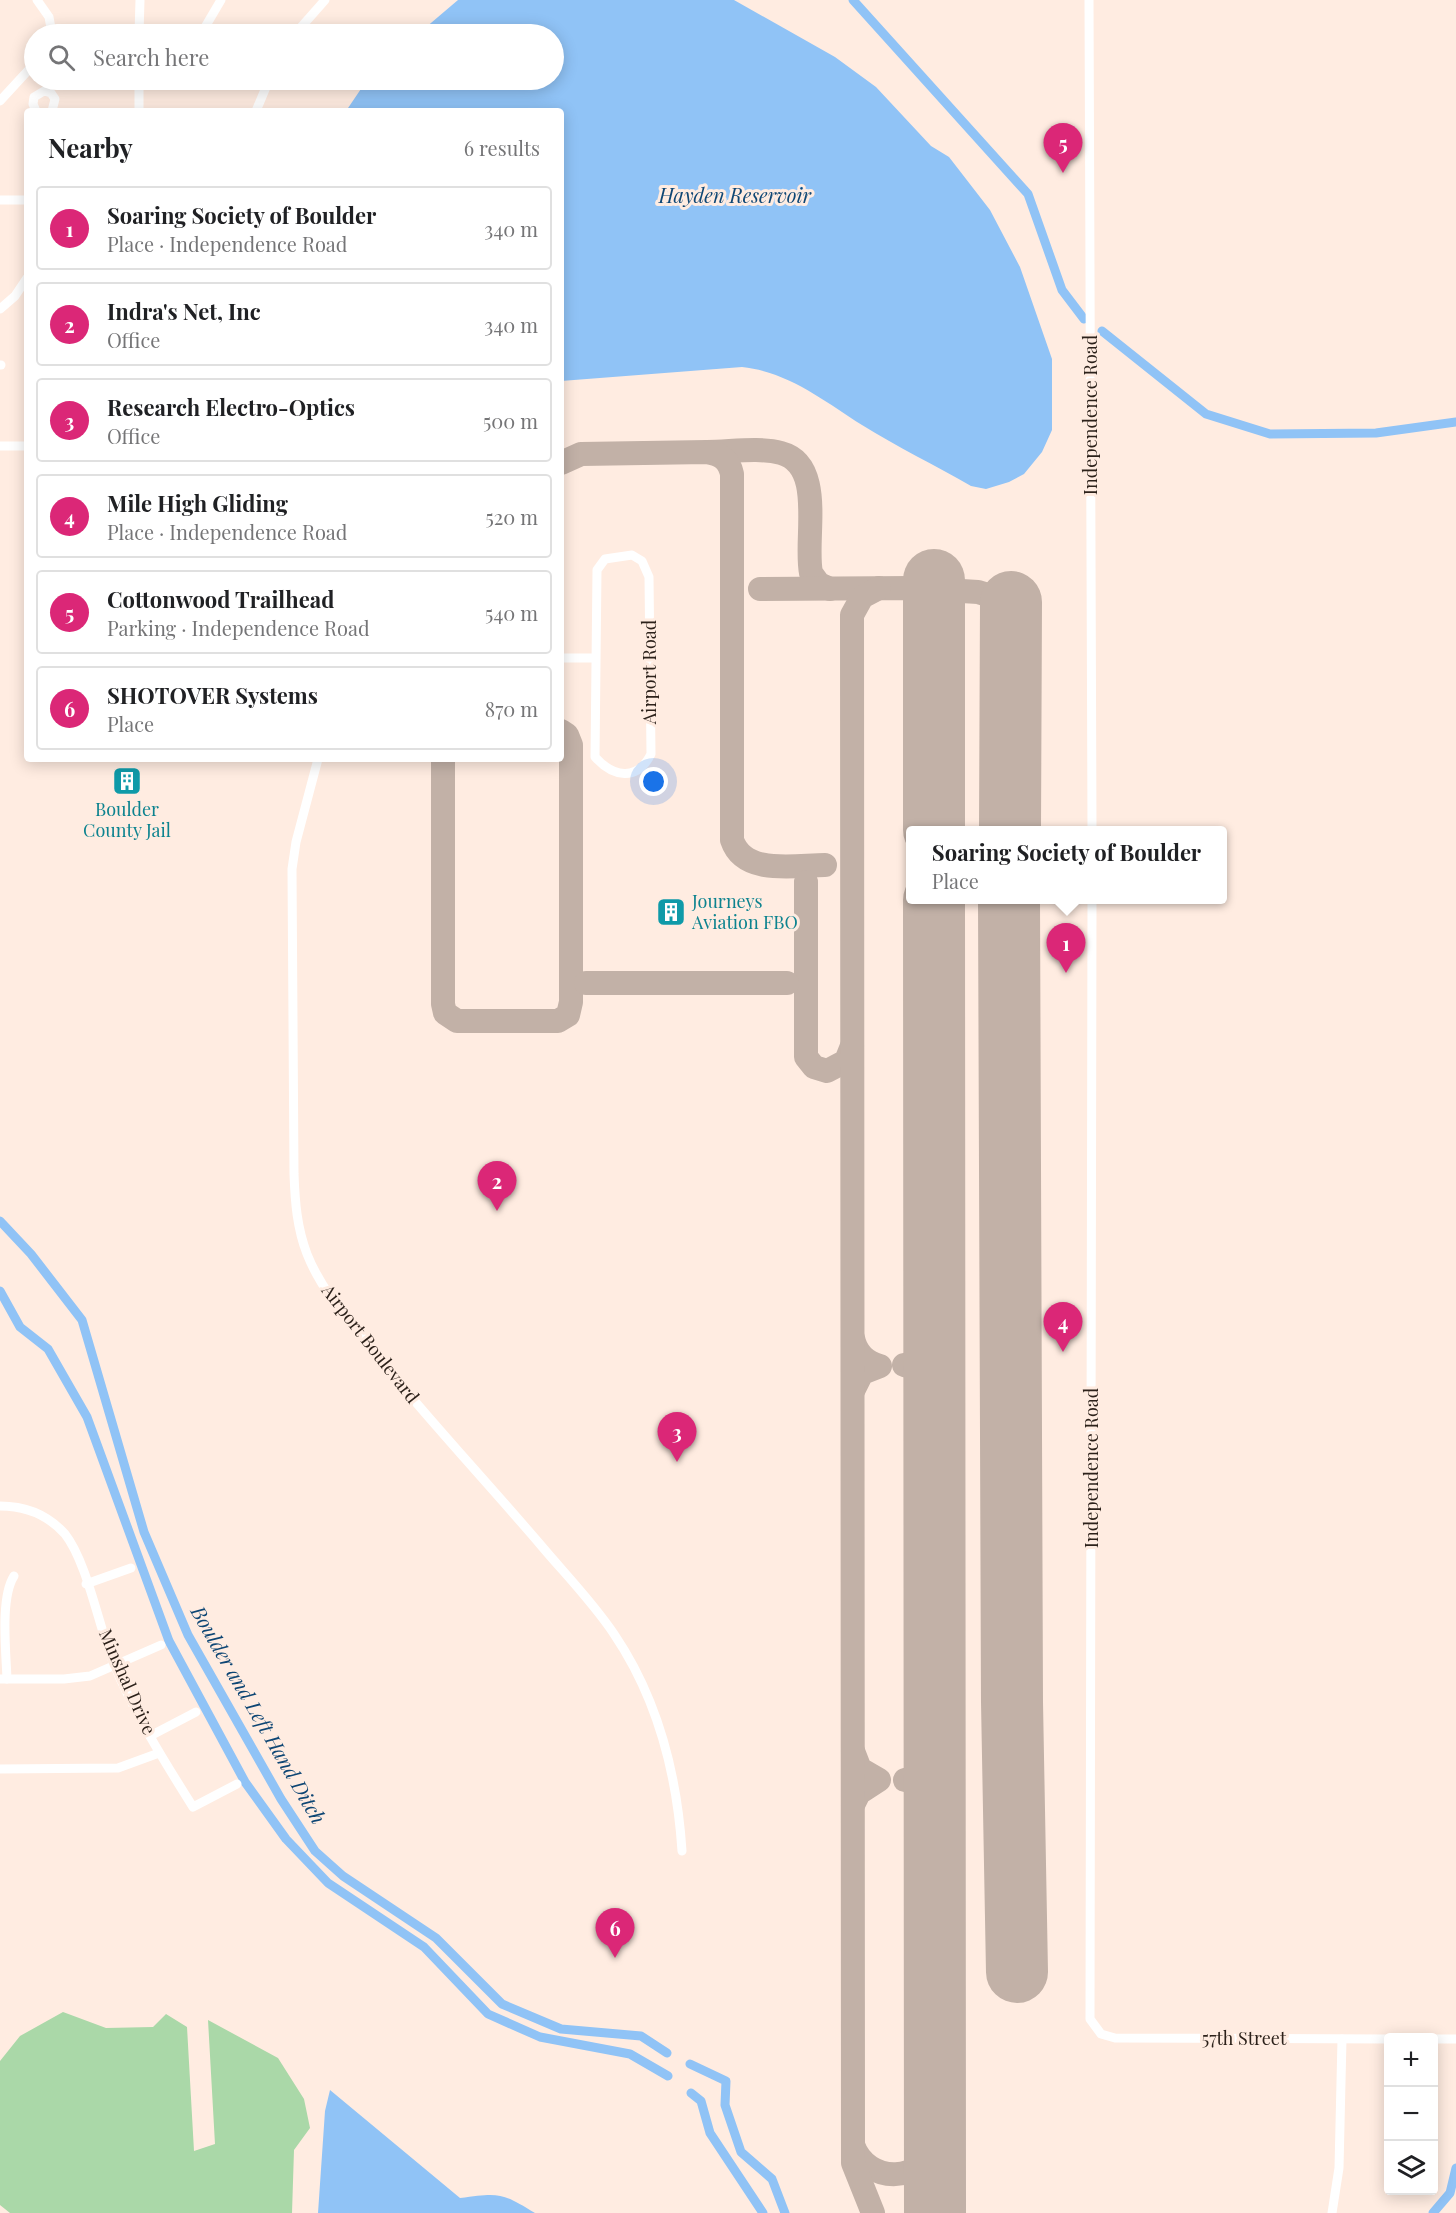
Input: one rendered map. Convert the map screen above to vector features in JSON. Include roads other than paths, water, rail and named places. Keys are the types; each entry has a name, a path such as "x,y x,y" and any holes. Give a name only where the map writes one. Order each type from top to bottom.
{"street":[{"path":"37,0 49,17 50,24"},
{"path":"139,24 140,0"},
{"path":"207,24 221,0"},
{"path":"304,24 326,0"},
{"name":"Independence Road","path":"1089,0 1092,826"},
{"path":"0,100 24,77"},
{"path":"32,90 37,94"},
{"path":"139,90 139,108"},
{"path":"257,108 265,90"},
{"path":"37,94 47,92 53,96 56,103 54,108"},
{"path":"35,108 33,104 37,94"},
{"path":"0,200 24,200"},
{"path":"0,309 15,296 24,282"},
{"path":"0,446 24,446"},
{"name":"Airport Road","path":"632,555 642,561 649,577 651,754 645,765 637,771 624,774 608,771 595,757 594,658 597,570 605,559 632,555"},
{"path":"564,658 594,658"},
{"name":"Airport Boulevard","path":"317,762 296,842 292,869 294,1174 296,1207 307,1254 334,1303 408,1394 484,1478 615,1634 648,1696 663,1736 679,1811 682,1851"},
{"name":"Independence Road","path":"1092,904 1089,2010 1090,2019 1101,2034"},
{"path":"0,1506 42,1514 47,1505"},
{"name":"Minshal Drive","path":"42,1514 53,1522 72,1545 114,1664 159,1753 193,1807 237,1784"},
{"path":"86,1584 131,1568"},
{"path":"14,1576 8,1584 6,1598 3,1679 78,1679 161,1645"},
{"path":"150,1736 196,1712"},
{"path":"0,1769 118,1768 159,1753"},
{"name":"57th Street","path":"1101,2034 1115,2038 1384,2039"},
{"path":"1332,2213 1339,2168 1342,2039"},
{"path":"1438,2039 1456,2039"}],"water":[{"name":"Hayden Reservoir","path":"458,0 734,0 835,57 876,87 931,146 949,157 990,210 1020,267 1052,359 1052,430 1042,452 1024,474 1009,482 986,489 971,486 902,448 791,381 759,370 742,367 564,381 564,108 348,108 360,90 564,90 564,24 430,24"},
{"path":"330,2090 460,2198 483,2195 499,2196 514,2201 535,2213 318,2213 325,2111"}],"waterway":[{"path":"853,0 1028,194 1062,290 1084,319"},
{"path":"1102,331 1206,414 1270,434 1376,433 1456,422"},
{"name":"Boulder and Left Hand Ditch","path":"0,1221 31,1254 82,1320 144,1532 188,1635 281,1799 315,1851 343,1876 436,1938 502,2004 561,2029 641,2036 667,2053"},
{"path":"0,1291 20,1327 48,1349 87,1417 169,1641 245,1782 286,1839 328,1883 424,1947 488,2014 540,2037 630,2054 668,2076"},
{"name":"Boulder and Left Hand Ditch","path":"690,2064 726,2081 725,2105 741,2152 772,2179 785,2213"},
{"path":"691,2093 701,2101 710,2133 763,2213"},
{"name":"Boulder and Left Hand Ditch","path":"1433,2213 1450,2193 1456,2168"}],"place":[{"name":"Cottonwood Trailhead","path":"1063,173"},
{"name":"Boulder County Jail","path":"127,781"},
{"name":"Journeys Aviation FBO","path":"671,912"},
{"name":"Soaring Society of Boulder","path":"1066,973"},
{"name":"Indra's Net, Inc","path":"497,1211"},
{"name":"Mile High Gliding","path":"1063,1352"},
{"name":"Research Electro-Optics","path":"677,1462"},
{"name":"SHOTOVER Systems","path":"615,1958"}]}
